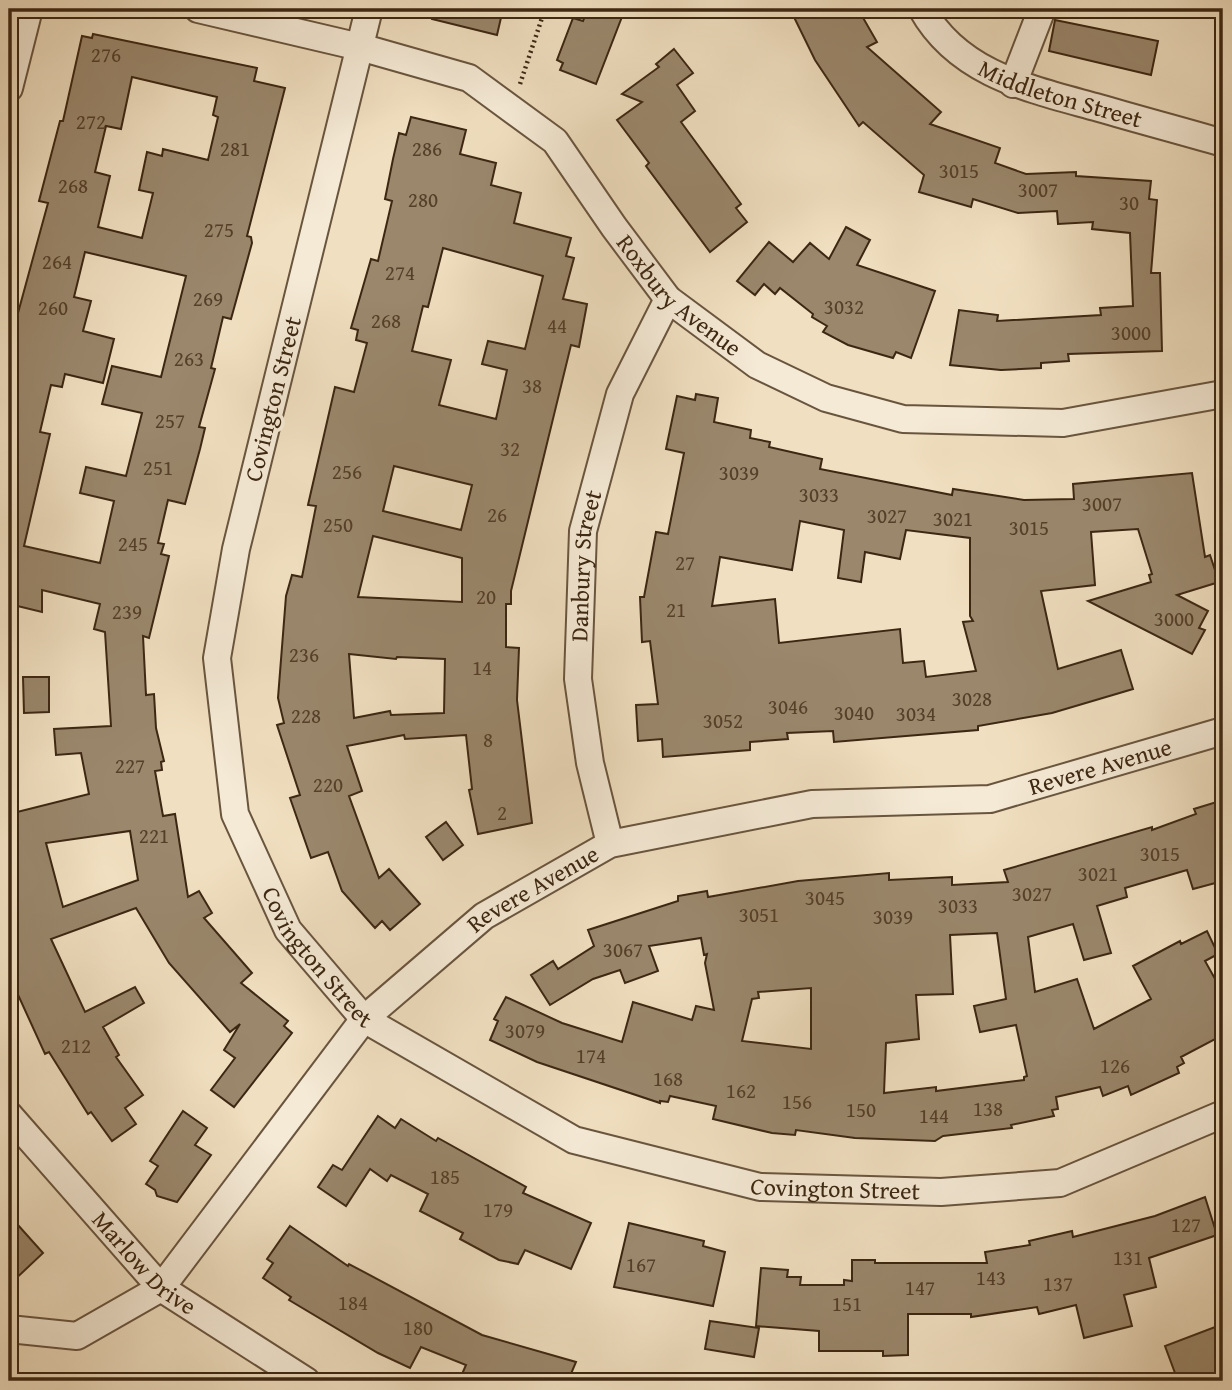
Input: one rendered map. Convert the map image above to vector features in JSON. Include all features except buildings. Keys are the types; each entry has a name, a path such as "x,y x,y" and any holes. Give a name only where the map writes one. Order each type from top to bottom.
{"street":[{"path":"9,88 29,9"},
{"name":"Roxbury Avenue","path":"198,9 360,47 469,78 555,141 668,299 757,365 826,398 903,419 1063,423 1223,394"},
{"name":"Covington Street","path":"369,9 236,549 217,658 235,814 288,930 365,1018 575,1140 760,1187 941,1192 1060,1183 1223,1114"},
{"name":"Middleton Street","path":"922,9 935,32 953,47 972,62 1013,84 1223,143"},
{"path":"1013,84 1042,9"},
{"name":"Danbury Street","path":"610,844 590,763 578,679 583,531 620,394 668,299"},
{"name":"Revere Avenue","path":"9,1329 77,1336 161,1288 365,1018 484,916 610,844 812,804 990,799 1223,731"},
{"name":"Marlow Drive","path":"9,1115 161,1288 306,1381"}],"path":[{"path":"512,109 545,9"}]}
